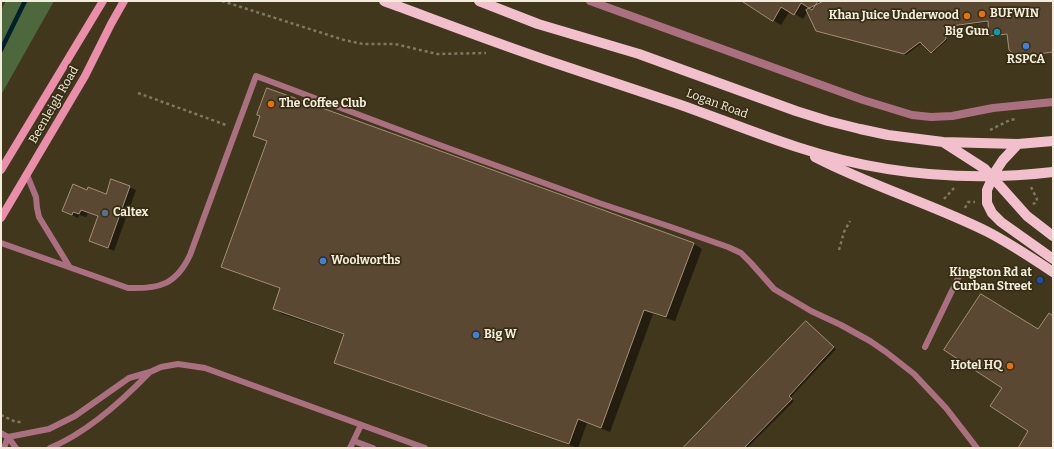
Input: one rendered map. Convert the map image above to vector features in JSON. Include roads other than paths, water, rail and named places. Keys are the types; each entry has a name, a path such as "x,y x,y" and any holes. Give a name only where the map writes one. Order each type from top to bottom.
{"main road":[{"name":"Logan Road","path":"384,1 522,52 679,104 798,147 850,162 896,170 940,175 992,176 1053,172"},
{"name":"Logan Road","path":"479,1 544,26 639,54 828,121 888,135 943,142 1018,144 1053,141"},
{"name":"Beenleigh Road","path":"1,170 102,2"},
{"name":"Beenleigh Road","path":"1,218 85,76 111,24 124,2"},
{"path":"943,142 973,160 992,176 1027,216 1053,236"},
{"path":"1018,144 1002,160 992,176 987,188 987,203 992,213 1001,222 1053,259"},
{"path":"798,147 853,175 936,208 989,233 1053,272"}],"street":[{"path":"590,1 863,100 912,115 931,117 952,116 993,108 1053,102"}],"lane":[{"path":"1,243 128,288 146,289 171,281 185,266 190,255 256,76 434,143 599,203 728,247 741,253 774,289 811,311 870,341 914,374 946,408 977,448"},
{"path":"27,174 36,197 36,208 39,217 69,266"},
{"path":"925,348 960,274"},
{"path":"8,437 48,429 75,416 129,378 161,367 178,364 205,368 425,448"},
{"path":"50,448 63,443 90,424 134,388 150,372"},
{"path":"350,448 360,425"},
{"path":"1,433 8,437 16,448"},
{"path":"4,448 8,437"},
{"path":"354,441 359,448"},
{"path":"354,441 373,448"}],"waterway":[{"path":"1,50 25,1"}],"place":[{"name":"BUFWIN","path":"982,14"},
{"name":"Khan Juice Underwood","path":"967,16"},
{"name":"Big Gun","path":"997,32"},
{"name":"RSPCA","path":"1026,46"},
{"name":"The Coffee Club","path":"271,104"},
{"name":"Caltex","path":"105,213"},
{"name":"Woolworths","path":"323,261"},
{"name":"Kingston Rd at Curban Street","path":"1040,280"},
{"name":"Big W","path":"476,335"},
{"name":"Hotel HQ","path":"1010,366"}]}
